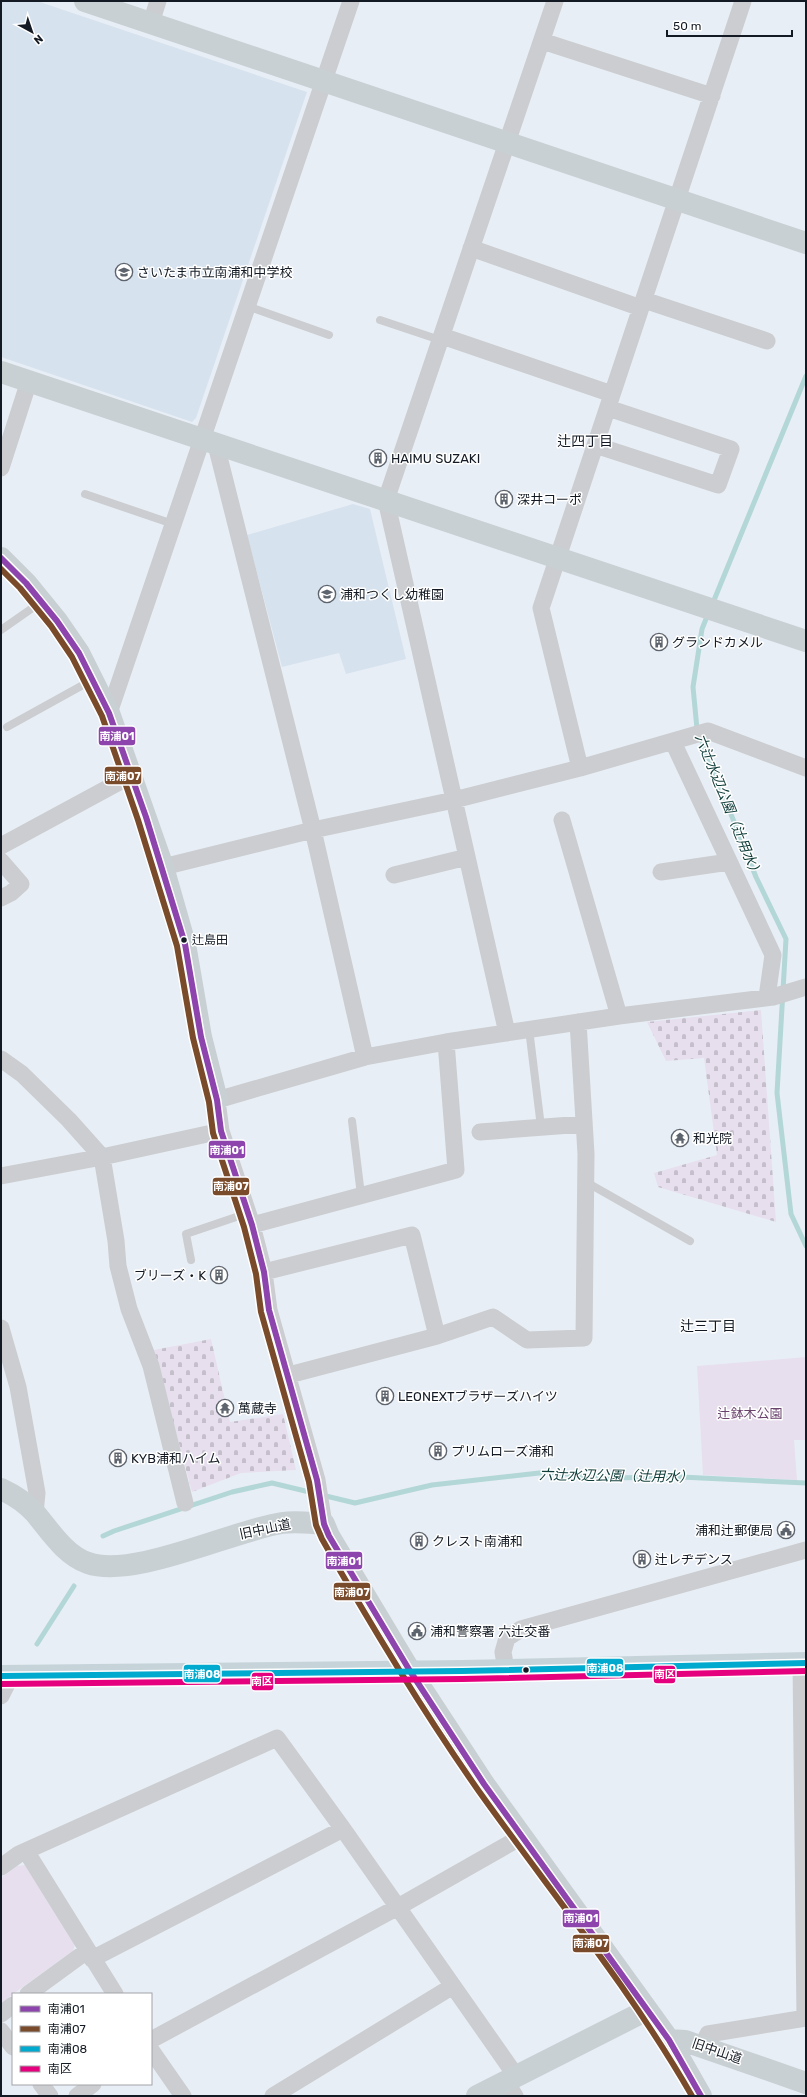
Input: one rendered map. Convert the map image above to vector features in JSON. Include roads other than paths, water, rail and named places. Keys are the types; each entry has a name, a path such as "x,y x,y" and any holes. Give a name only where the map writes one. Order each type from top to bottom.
{"highway":[{"path":"6,1676 506,1670 804,1663"}],"street":[{"path":"85,1 806,242"},
{"path":"151,23 158,1"},
{"path":"109,713 173,524 209,443 247,306 351,1"},
{"path":"507,1033 386,500 555,1"},
{"path":"580,768 541,608 743,1"},
{"path":"542,40 712,96"},
{"path":"471,248 642,304 767,341"},
{"path":"441,338 610,401 731,449 718,485 596,445"},
{"path":"1,372 209,443 559,557 806,641"},
{"path":"1,468 29,381"},
{"path":"209,443 313,830 365,1057"},
{"path":"1,558 42,601 79,653 93,679 109,713 163,867 185,944 201,1036 217,1100 221,1131 250,1219 264,1272 269,1310 289,1374 317,1480 324,1524 329,1536 410,1671 484,1784 669,2040 701,2096"},
{"path":"163,867 313,830 454,800 580,768 708,731 806,768"},
{"path":"672,742 773,955 767,997"},
{"path":"1,846 132,776"},
{"path":"562,820 619,1016"},
{"path":"394,875 467,857"},
{"path":"1,861 21,884 11,893 1,898"},
{"path":"661,872 729,862"},
{"path":"217,1100 365,1057 446,1042 578,1022 767,997 806,987"},
{"path":"289,1374 437,1336 492,1317 527,1340 584,1338 586,1182 578,1022"},
{"path":"250,1219 361,1196 456,1170 446,1042"},
{"path":"4,1067 22,1074 69,1120 102,1157 116,1241 118,1266 129,1309 151,1366 185,1503"},
{"path":"480,1132 584,1124"},
{"path":"1,1176 102,1157 221,1131"},
{"path":"264,1272 412,1235 437,1336"},
{"path":"1,1328 5,1352 18,1387 37,1493 35,1513"},
{"name":"旧中山道","path":"1,1489 19,1498 35,1513 54,1538 75,1555 86,1562 105,1567 159,1559 282,1523 324,1524"},
{"path":"506,1670 503,1652 507,1638 521,1629 806,1550"},
{"path":"702,2046 708,2034 806,2018 804,1663"},
{"path":"1,1696 6,1676"},
{"path":"1,1867 26,1850 277,1738 453,1986 512,2085"},
{"path":"30,1993 89,1955 343,1829"},
{"path":"152,2039 398,1907 523,1836"},
{"path":"26,1850 89,1955 114,1993"},
{"path":"273,2096 453,1986"},
{"path":"1,2014 12,2006"},
{"path":"478,2096 512,2085 647,2010"},
{"path":"1,2031 12,2046"},
{"name":"旧中山道","path":"669,2040 685,2041 702,2046 806,2082"},
{"path":"152,2051 183,2096"},
{"path":"42,2085 50,2096"},
{"path":"77,2096 92,2085"}],"lane":[{"path":"247,306 329,335"},
{"path":"380,320 441,338"},
{"path":"85,494 173,524"},
{"path":"1,630 42,601"},
{"path":"7,727 93,679"},
{"path":"529,1030 541,1127"},
{"path":"352,1121 361,1196"},
{"path":"586,1182 690,1241"},
{"path":"191,1260 186,1234 250,1219"}],"waterway":[{"name":"六辻水辺公園（辻用水）","path":"712,605 806,376"},
{"name":"六辻水辺公園（辻用水）","path":"708,614 702,629 693,687 697,729 756,877 786,939 777,1093 791,1214 806,1246"},
{"name":"六辻水辺公園（辻用水）","path":"103,1536 232,1492 272,1483 355,1503 432,1485 548,1472 604,1478 681,1477 806,1483"},
{"name":"六辻水辺公園（辻用水）","path":"37,1644 74,1586"}],"place":[{"name":"さいたま市立南浦和中学校","path":"124,272"},
{"name":"HAIMU SUZAKI","path":"378,458"},
{"name":"深井コーポ","path":"504,499"},
{"name":"浦和つくし幼稚園","path":"327,594"},
{"name":"グランドカメル","path":"659,642"},
{"name":"辻島田","path":"184,940"},
{"name":"和光院","path":"680,1138"},
{"name":"ブリーズ・K","path":"219,1275"},
{"name":"LEONEXTブラザーズハイツ","path":"385,1396"},
{"name":"萬蔵寺","path":"225,1408"},
{"name":"プリムローズ浦和","path":"438,1451"},
{"name":"KYB浦和ハイム","path":"118,1458"},
{"name":"浦和辻郵便局","path":"786,1530"},
{"name":"クレスト南浦和","path":"419,1541"},
{"name":"辻レヂデンス","path":"642,1559"},
{"name":"浦和警察署 六辻交番","path":"417,1631"}],"district":[{"name":"辻四丁目","path":"585,441"},
{"name":"辻三丁目","path":"708,1326"}],"park label":[{"name":"辻鉢木公園","path":"750,1413"}]}
